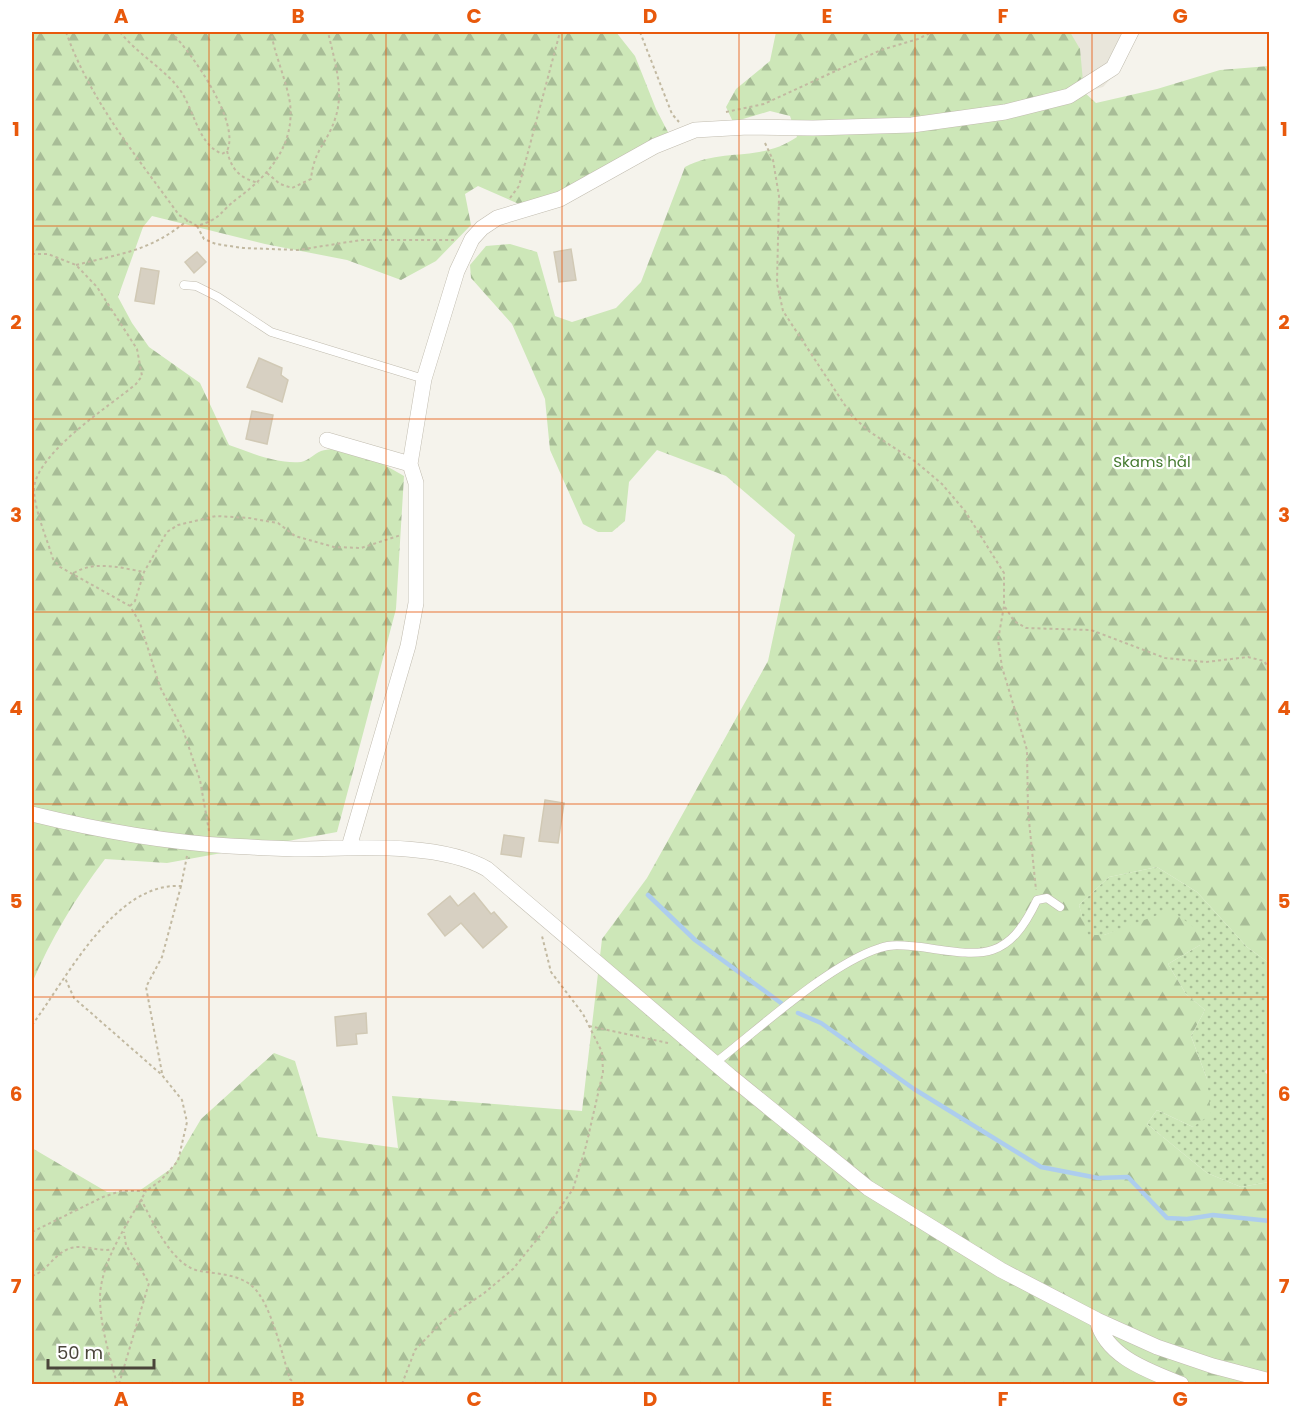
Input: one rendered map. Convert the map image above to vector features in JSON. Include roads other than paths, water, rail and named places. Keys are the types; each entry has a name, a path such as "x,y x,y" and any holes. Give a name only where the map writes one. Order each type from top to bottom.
{"street":[{"path":"349,847 408,646 416,603 416,483 410,464 424,379 442,313 472,239 497,218 560,199 679,135 695,130 912,125 1005,112 1069,96 1113,68 1131,32"},
{"path":"327,440 410,464"},
{"path":"32,814 89,828 210,844 301,849 349,847 450,855 468,859 487,869 699,1050 868,1188 1001,1270 1097,1320 1157,1347 1213,1366 1269,1381"},
{"path":"1097,1320 1101,1335 1115,1351 1151,1372 1181,1384"}],"lane":[{"path":"184,285 196,286 218,297 271,332 424,379"},
{"path":"715,1063 836,970 880,948 903,945 963,954 987,954 1012,938 1028,920 1037,900 1047,897 1060,907"}],"waterway":[{"path":"648,895 695,940 781,1003"},
{"path":"798,1013 821,1023 914,1089 1041,1167 1098,1178 1128,1177 1167,1218 1187,1219 1213,1215 1270,1221"}],"park label":[{"name":"Skams hål","path":"1152,461"}]}
